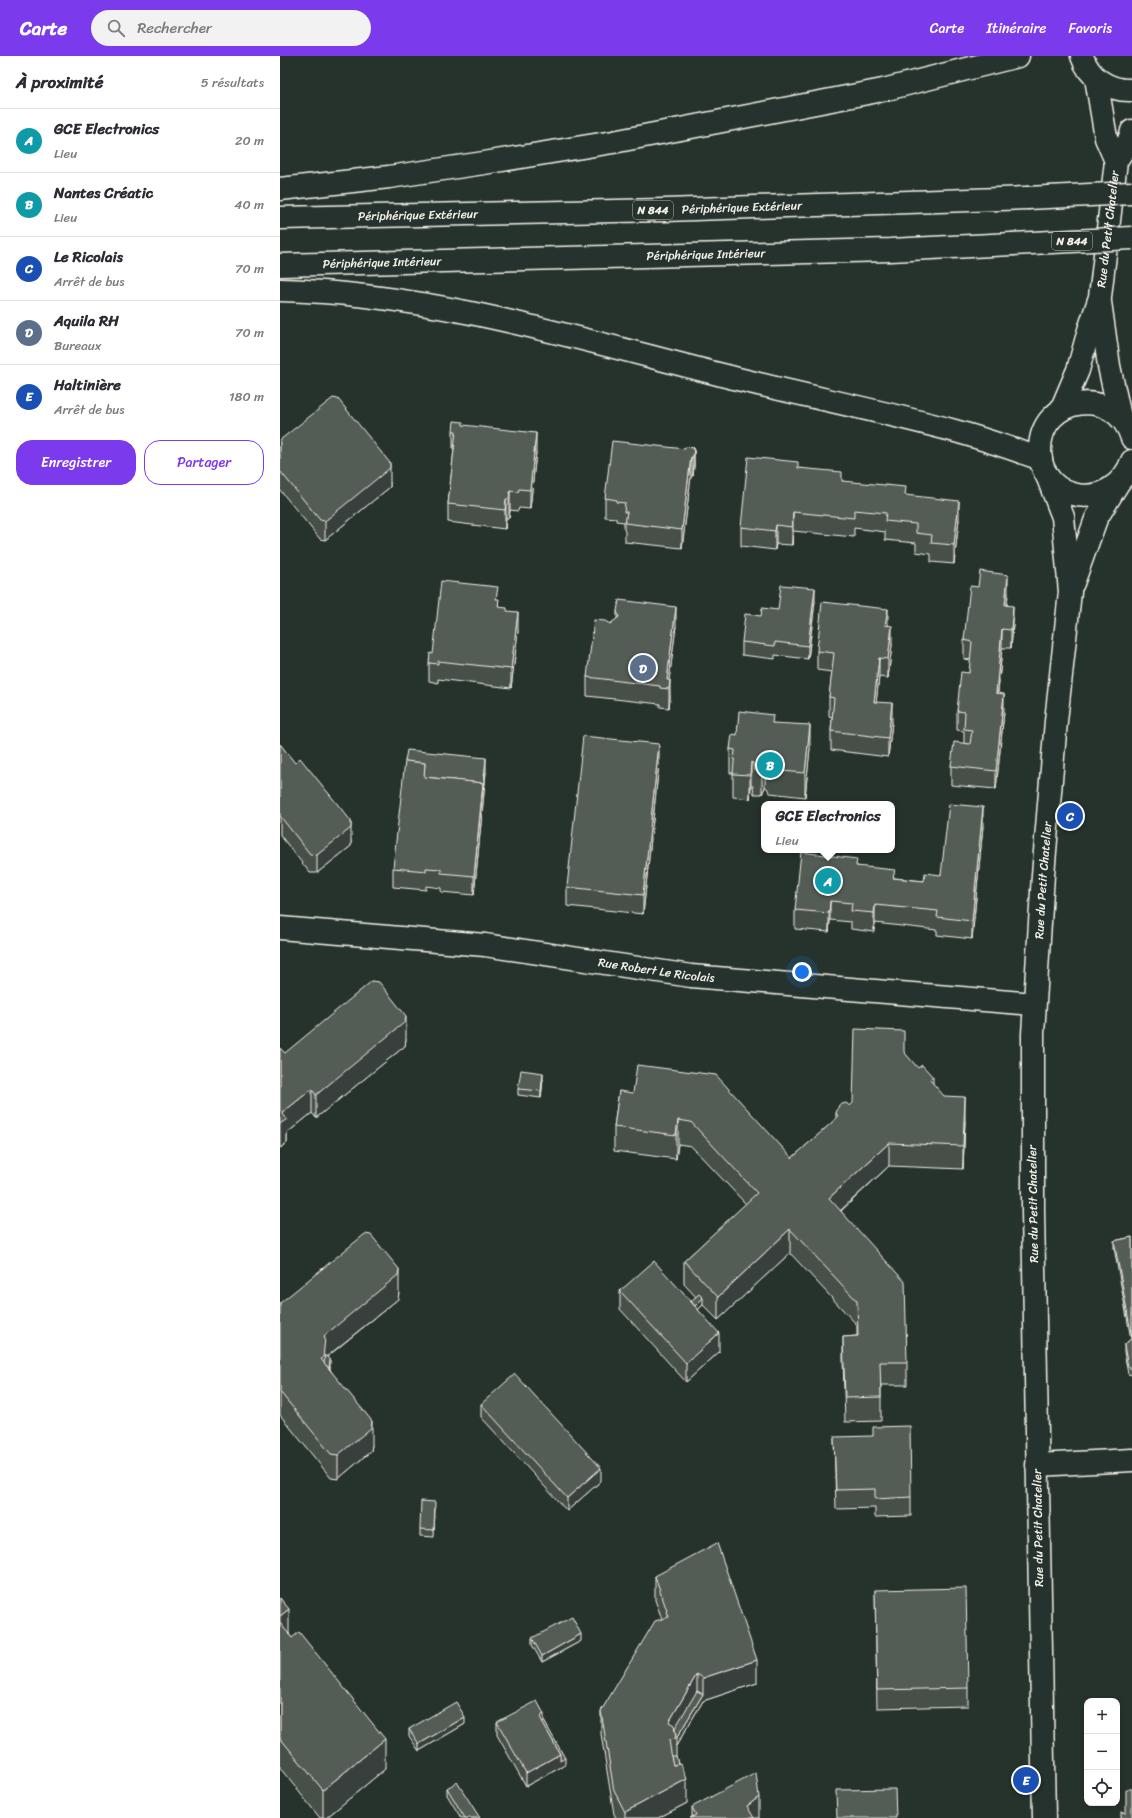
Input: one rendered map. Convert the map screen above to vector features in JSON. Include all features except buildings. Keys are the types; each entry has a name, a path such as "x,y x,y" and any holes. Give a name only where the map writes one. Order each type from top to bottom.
{"main road":[{"path":"280,189 453,168 613,142 883,90 1018,56"},
{"path":"1082,56 1089,70 1105,85 1132,90"},
{"name":"Rue du Petit Chatelier","path":"1096,78 1106,138 1116,161"},
{"name":"Rue du Petit Chatelier","path":"1061,410 1078,370 1100,297 1116,161 1128,143 1132,131"},
{"name":"Périphérique Extérieur","path":"280,218 673,210 1132,193"},
{"name":"Périphérique Intérieur","path":"280,265 890,250 1132,238"},
{"path":"280,290 326,291 431,305 527,326 740,380 956,431 1043,466 1060,488 1079,496 1099,494 1117,485"},
{"name":"Rue du Petit Chatelier","path":"1100,297 1109,366 1120,417"},
{"path":"1043,466 1041,440 1045,429 1061,410 1072,405 1090,403 1103,406 1120,417 1128,427 1132,438"},
{"name":"Rue du Petit Chatelier","path":"1070,592 1096,519 1131,464"},
{"name":"Rue du Petit Chatelier","path":"1043,466 1063,517 1070,592 1056,728 1034,1004 1032,1145 1044,1818"},
{"name":"Rue Robert Le Ricolais","path":"280,928 485,945 691,976 1034,1004"},
{"path":"1037,1465 1132,1460"}],"place":[{"name":"Aquila RH","path":"643,668"},
{"name":"Nantes Créatic","path":"770,765"},
{"name":"Le Ricolais","path":"1070,816"},
{"name":"GCE Electronics","path":"828,881"},
{"name":"Haltinière","path":"1026,1780"}]}
